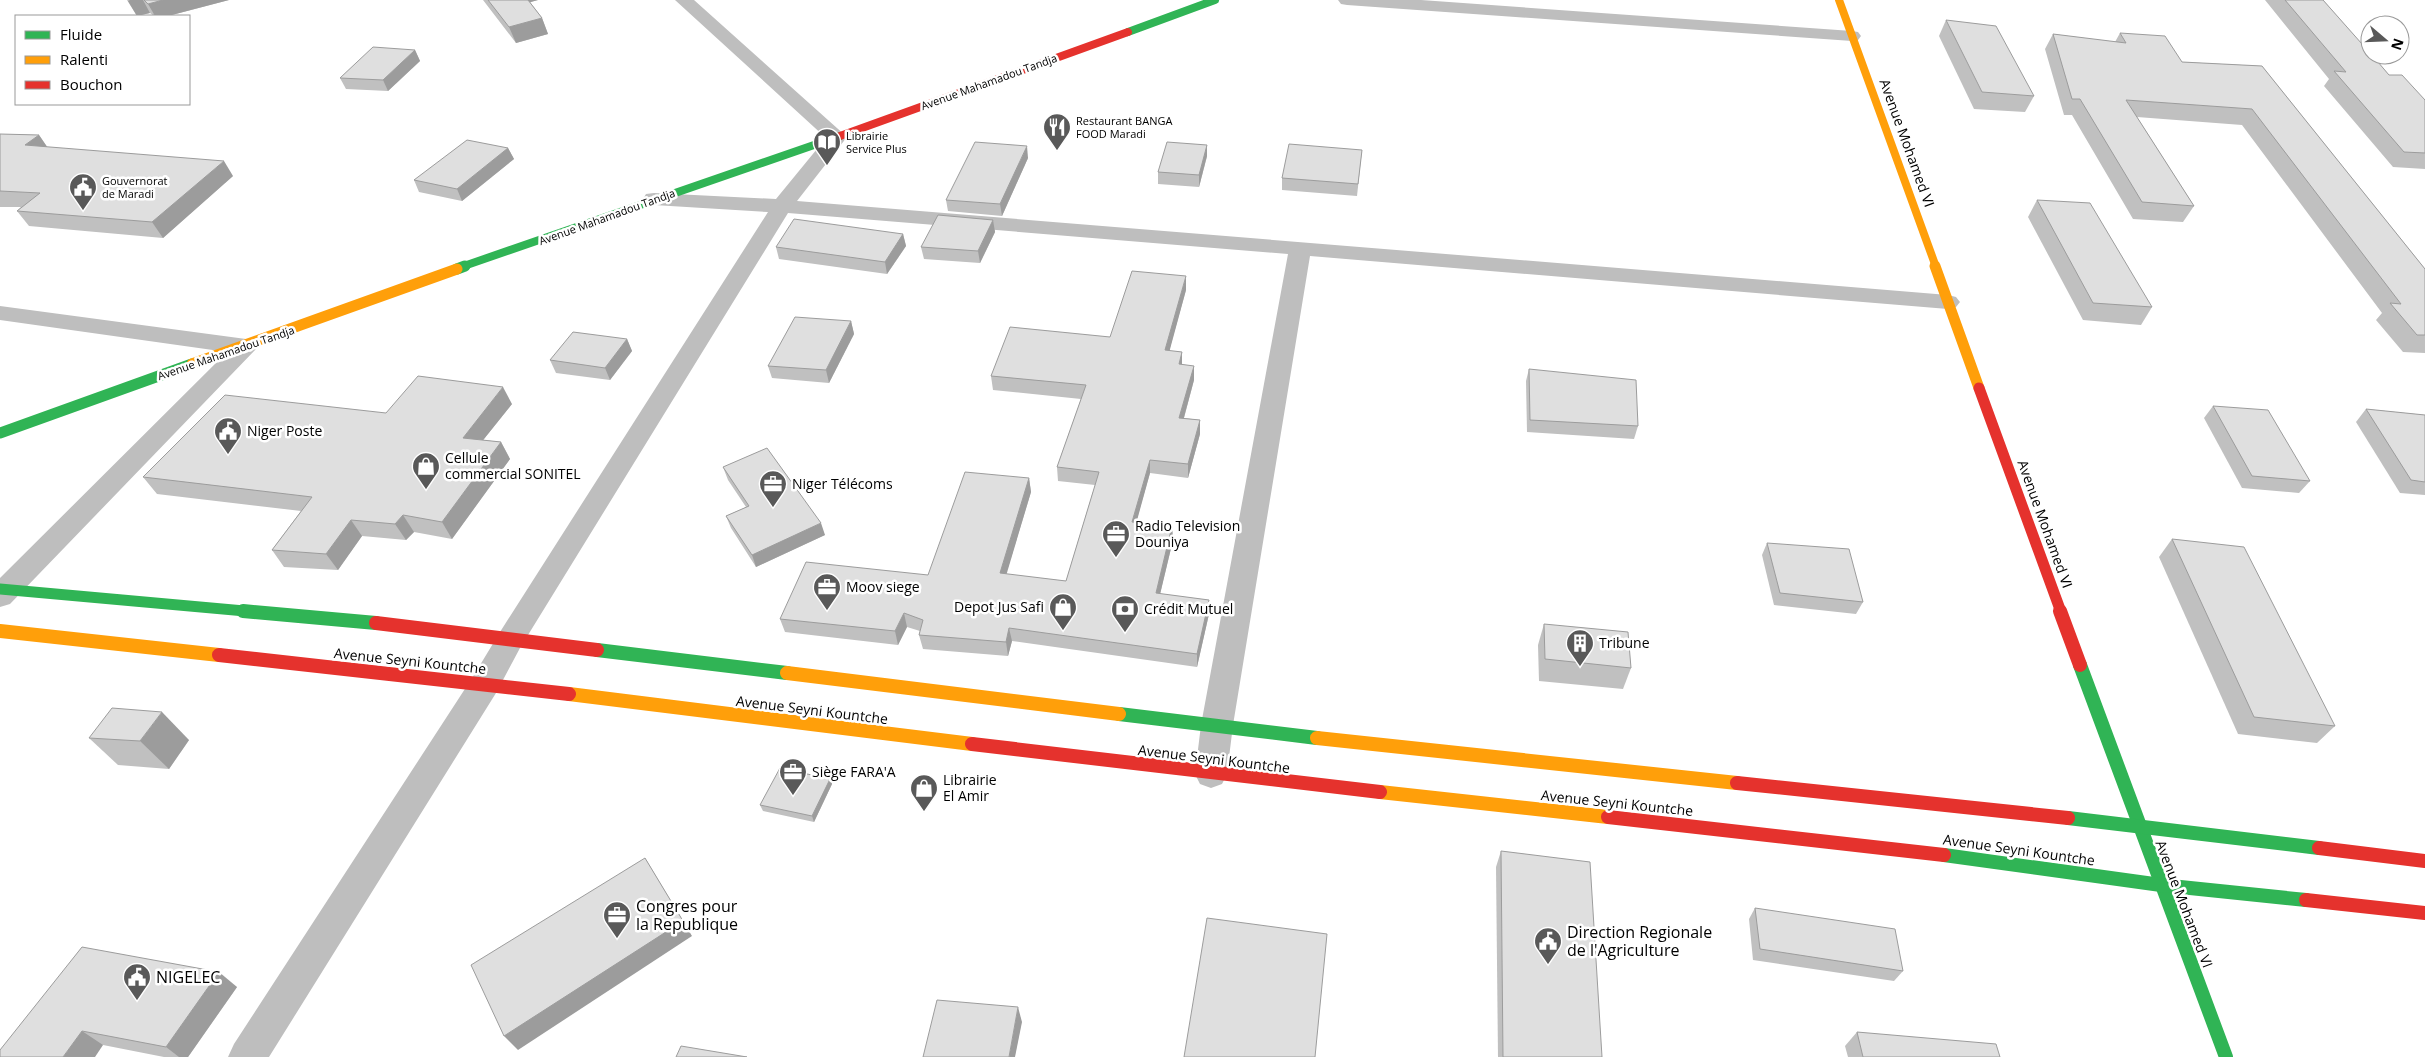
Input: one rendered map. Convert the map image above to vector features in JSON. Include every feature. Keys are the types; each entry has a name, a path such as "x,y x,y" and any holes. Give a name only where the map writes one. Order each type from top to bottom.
{"main road":[{"name":"Avenue Mahamadou Tandja","path":"0,433 246,347 654,199 837,138 1215,0"},
{"name":"Avenue Mohamed VI","path":"1839,0 2138,825 2226,1057"},
{"path":"2,592 358,621 1217,726 2138,825 2425,861"},
{"name":"Avenue Seyni Kountche","path":"0,631 485,684 1210,774 1908,850 2161,885 2425,913"}],"street":[{"path":"247,1057 485,684 510,640 782,206 837,138 684,0"},
{"path":"1347,0 1852,36"},
{"path":"654,199 782,206 1948,302"},
{"path":"1210,774 1300,249"},
{"path":"0,313 246,347"},
{"path":"2,592 246,347"}],"building":[{"path":"144,0 163,0 148,4"},
{"path":"488,0 528,0 542,18 509,27"},
{"path":"2285,0 2323,0 2360,42 2360,65 2380,65 2389,75 2402,75 2425,100 2425,153 2404,152 2334,71 2346,72"},
{"path":"1946,20 1996,26 2034,96 1982,92"},
{"path":"2120,33 2165,36 2182,62 2262,66 2425,269 2425,335 2417,335 2390,303 2401,304 2252,109 2126,100 2194,206 2142,202 2080,99 2072,99 2053,34 2126,43"},
{"path":"373,47 415,50 383,80 340,78"},
{"path":"0,134 39,135 25,145 224,161 152,222 17,211 40,193 0,191"},
{"path":"467,140 508,148 457,189 414,180"},
{"path":"975,142 1027,146 1000,204 946,200"},
{"path":"1167,142 1207,145 1199,175 1158,172"},
{"path":"1289,144 1362,150 1358,184 1282,178"},
{"path":"2037,200 2090,203 2152,307 2093,303"},
{"path":"938,215 993,220 978,251 921,247"},
{"path":"794,219 903,234 885,262 776,247"},
{"path":"1132,271 1186,276 1165,350 1182,352 1179,364 1194,366 1179,418 1200,420 1188,464 1150,460 1132,522 1172,526 1156,593 1209,600 1197,654 1009,628 1006,642 919,635 923,620 904,613 895,631 780,619 806,562 928,575 965,472 1029,478 1000,573 1066,581 1099,472 1057,467 1086,385 991,376 1010,327 1110,337"},
{"path":"795,317 851,321 826,370 768,366"},
{"path":"573,332 627,339 605,368 550,360"},
{"path":"1529,369 1636,380 1638,426 1530,420"},
{"path":"418,376 503,387 463,438 501,442 442,522 403,515 395,524 351,520 326,554 272,550 312,497 143,477 225,395 386,413"},
{"path":"2213,406 2268,410 2310,481 2252,476"},
{"path":"2366,409 2425,415 2425,482 2411,480"},
{"path":"767,448 821,523 752,555 726,516 749,506 723,467"},
{"path":"2172,539 2244,547 2335,726 2254,717"},
{"path":"1767,543 1849,549 1863,602 1780,593"},
{"path":"1544,624 1628,632 1631,668 1545,659"},
{"path":"112,708 162,712 140,741 89,738"},
{"path":"780,768 830,779 812,816 760,805"},
{"name":"Direction Regionale de l'Agriculture","path":"1501,851 1590,862 1602,1057 1503,1057"},
{"path":"645,858 683,921 504,1036 471,965"},
{"path":"1755,908 1895,929 1903,971 1760,949"},
{"path":"1207,918 1327,934 1315,1057 1184,1057"},
{"path":"82,947 219,972 166,1047 82,1031 63,1057 0,1057 0,1050"},
{"path":"937,1000 1018,1007 1009,1057 923,1057"},
{"path":"1857,1032 1996,1044 2000,1057 1863,1057"},
{"path":"681,1046 747,1057 676,1057"}],"traffic: fast":[{"path":"1128,32 1215,0"},
{"path":"457,269 840,136"},
{"path":"0,433 192,364"},
{"path":"0,589 376,623"},
{"path":"597,650 787,673"},
{"path":"2080,665 2226,1057"},
{"path":"1119,714 1317,738"},
{"path":"2068,818 2319,848"},
{"path":"1944,855 2161,885 2306,900"}],"traffic: slow":[{"path":"1839,0 1979,388"},
{"path":"192,364 457,269"},
{"path":"0,631 219,655"},
{"path":"787,673 1119,714"},
{"path":"569,694 972,744"},
{"path":"1317,738 1737,783"},
{"path":"1380,792 1608,817"}],"traffic: jam":[{"path":"840,136 1128,32"},
{"path":"1979,388 2080,665"},
{"path":"376,623 597,650"},
{"path":"219,655 569,694"},
{"path":"972,744 1380,792"},
{"path":"1737,783 2068,818"},
{"path":"1608,817 1944,855"},
{"path":"2319,848 2425,861"},
{"path":"2306,900 2425,913"}],"place":[{"name":"Restaurant BANGA FOOD Maradi","path":"1057,151"},
{"name":"Librairie Service Plus","path":"827,166"},
{"name":"Gouvernorat de Maradi","path":"83,211"},
{"name":"Niger Poste","path":"228,455"},
{"name":"Cellule commercial SONITEL","path":"426,490"},
{"name":"Niger Télécoms","path":"773,508"},
{"name":"Radio Television Douniya","path":"1116,558"},
{"name":"Moov siege","path":"827,611"},
{"name":"Depot Jus Safi","path":"1063,631"},
{"name":"Crédit Mutuel","path":"1125,633"},
{"name":"Tribune","path":"1580,667"},
{"name":"Siège FARA'A","path":"793,796"},
{"name":"Librairie El Amir","path":"924,812"},
{"name":"Congres pour la Republique","path":"617,939"},
{"name":"Direction Regionale de l'Agriculture","path":"1548,965"},
{"name":"NIGELEC","path":"137,1001"}]}
